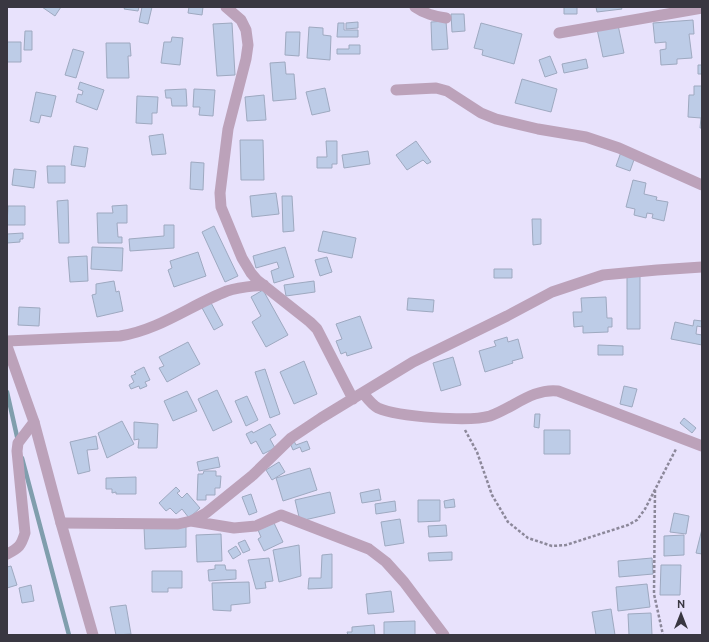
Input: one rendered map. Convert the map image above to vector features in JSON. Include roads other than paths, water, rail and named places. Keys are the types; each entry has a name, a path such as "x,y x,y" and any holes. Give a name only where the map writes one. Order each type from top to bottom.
{"street":[{"path":"226,7 241,20 246,30 248,45 246,59 228,129 220,194 221,207 242,258 251,273 257,280 310,322 317,330 358,396 376,407 397,414 458,419 490,416 539,392 558,390 702,446"},
{"path":"415,7 423,13 446,18"},
{"path":"559,33 702,8"},
{"path":"396,90 436,88 447,91 481,113 496,119 538,129 586,137 619,148 702,185"},
{"path":"61,523 178,524 191,521 206,512 253,475 291,438 321,418 413,362 500,320 552,292 603,275 702,267"},
{"path":"7,341 120,336 131,334 148,330 228,291 264,285"},
{"path":"7,346 34,422 93,635"},
{"path":"7,554 17,549 22,544 25,533 17,451 18,443 34,422"},
{"path":"191,521 234,528 256,526 281,515 369,549 386,562 404,582 444,635"}],"waterway":[{"path":"7,392 18,441"},
{"path":"22,458 69,635"}]}
